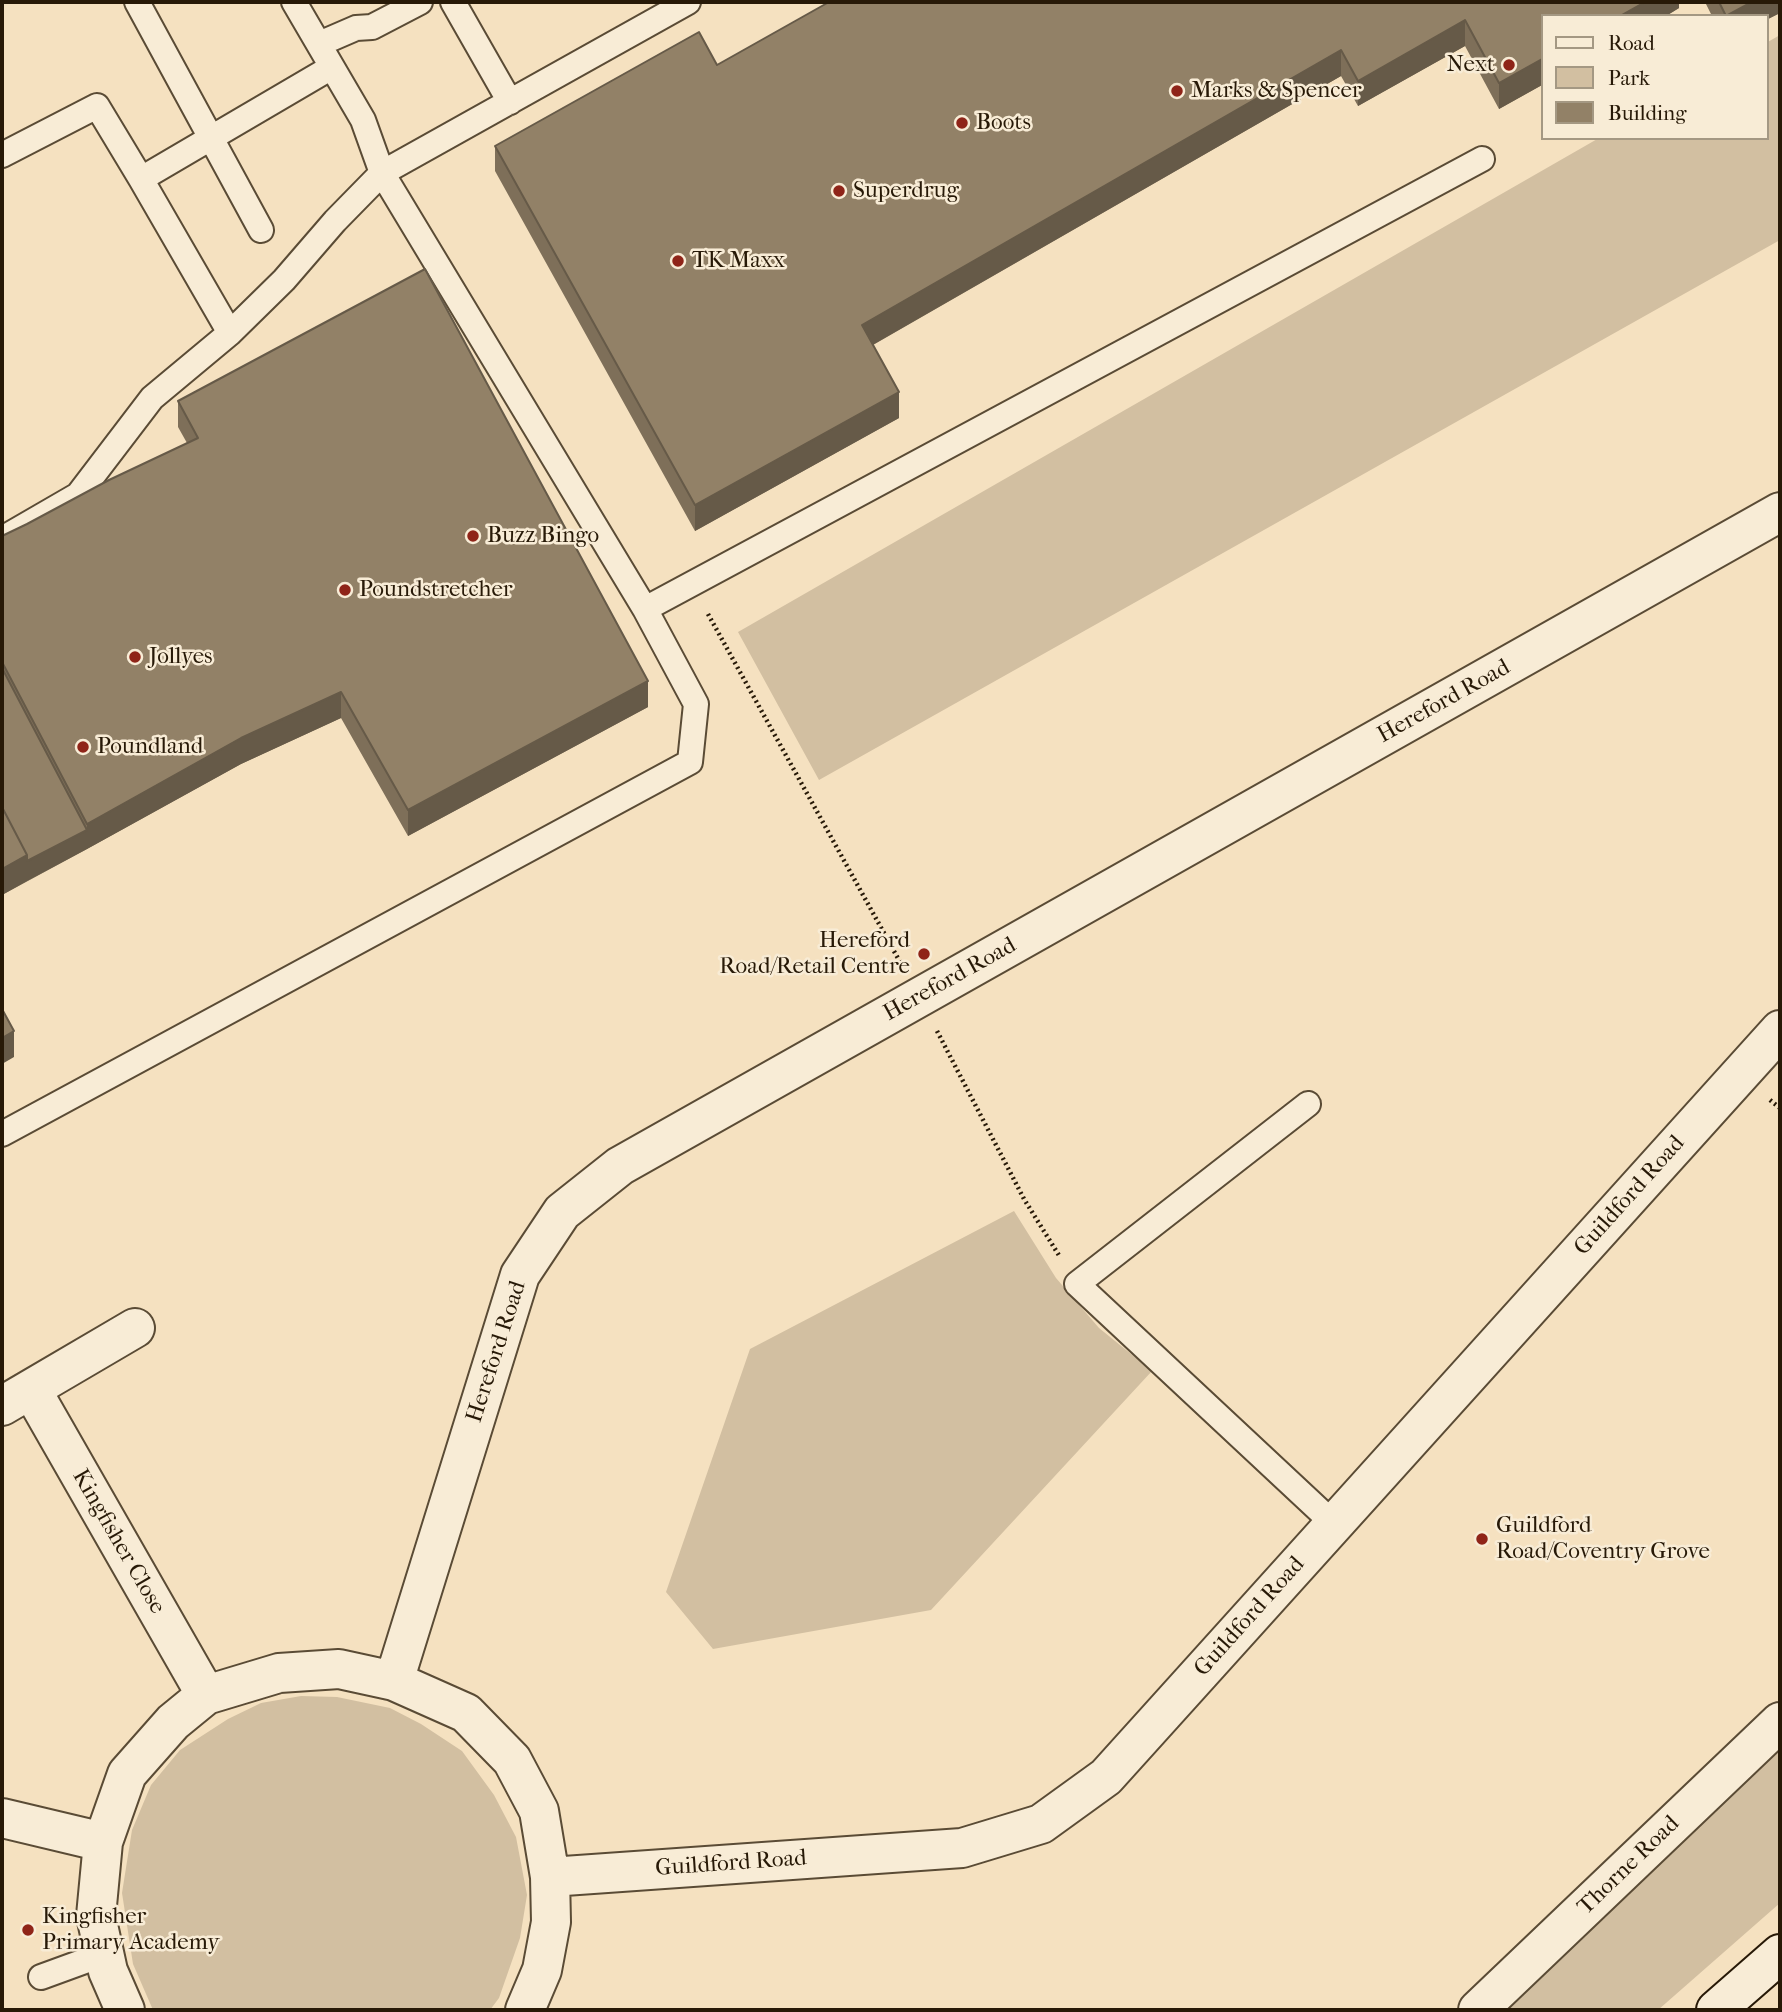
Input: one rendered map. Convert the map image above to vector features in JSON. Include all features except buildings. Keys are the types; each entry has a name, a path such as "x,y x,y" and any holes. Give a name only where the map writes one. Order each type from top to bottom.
{"street":[{"name":"Hereford Road","path":"394,1681 520,1275 562,1212 620,1166 1780,512"},
{"name":"Guildford Road","path":"550,1877 962,1848 1041,1824 1106,1777 1780,1030"},
{"path":"16,1397 135,1328"},
{"name":"Kingfisher Close","path":"16,1397 206,1695"},
{"path":"125,2010 108,1971 96,1916 103,1842 127,1774 173,1722 206,1695 279,1673 339,1669 394,1681 466,1713 512,1760 538,1811 550,1877 551,1922 542,1970 525,2010"},
{"name":"Thorne Road","path":"1478,2010 1780,1721"},
{"path":"2,1818 103,1842"},
{"path":"1716,2010 1780,1954"}],"lane":[{"path":"137,2 261,230"},
{"path":"2,1134 690,762 696,704 645,609 382,173 363,120 294,2"},
{"path":"319,44 356,28 372,27 420,2"},
{"path":"453,2 510,102"},
{"path":"2,539 78,495 152,398 230,333 284,280 335,221 382,173 688,2"},
{"path":"141,179 332,67"},
{"path":"2,155 97,106 230,333"},
{"path":"645,609 1482,159"},
{"path":"1308,1104 1077,1284 1334,1524"},
{"path":"41,1977 104,1954"}],"path":[{"path":"691,584 919,997 1024,1199 1077,1284"}],"green space":[{"path":"1780,35 1780,240 819,780 738,632 1596,140 1768,140 1768,42"},
{"path":"1014,1211 1056,1278 1099,1328 1152,1371 931,1610 713,1649 666,1592 750,1349"},
{"path":"301,1696 337,1697 390,1708 421,1724 462,1751 494,1795 516,1837 527,1895 520,1938 499,1998 490,2010 153,2010 133,1964 122,1893 132,1830 151,1785 180,1750 228,1719 261,1703"},
{"path":"1780,1748 1780,1903 1658,2010 1503,2010"}],"place":[{"name":"Next","path":"1509,65"},
{"name":"Marks & Spencer","path":"1177,91"},
{"name":"Boots","path":"962,123"},
{"name":"Superdrug","path":"839,191"},
{"name":"TK Maxx","path":"678,261"},
{"name":"Buzz Bingo","path":"473,536"},
{"name":"Poundstretcher","path":"345,590"},
{"name":"Jollyes","path":"135,657"},
{"name":"Poundland","path":"83,747"},
{"name":"Hereford Road/Retail Centre","path":"924,954"},
{"name":"Guildford Road/Coventry Grove","path":"1482,1539"},
{"name":"Kingfisher Primary Academy","path":"28,1930"}]}
